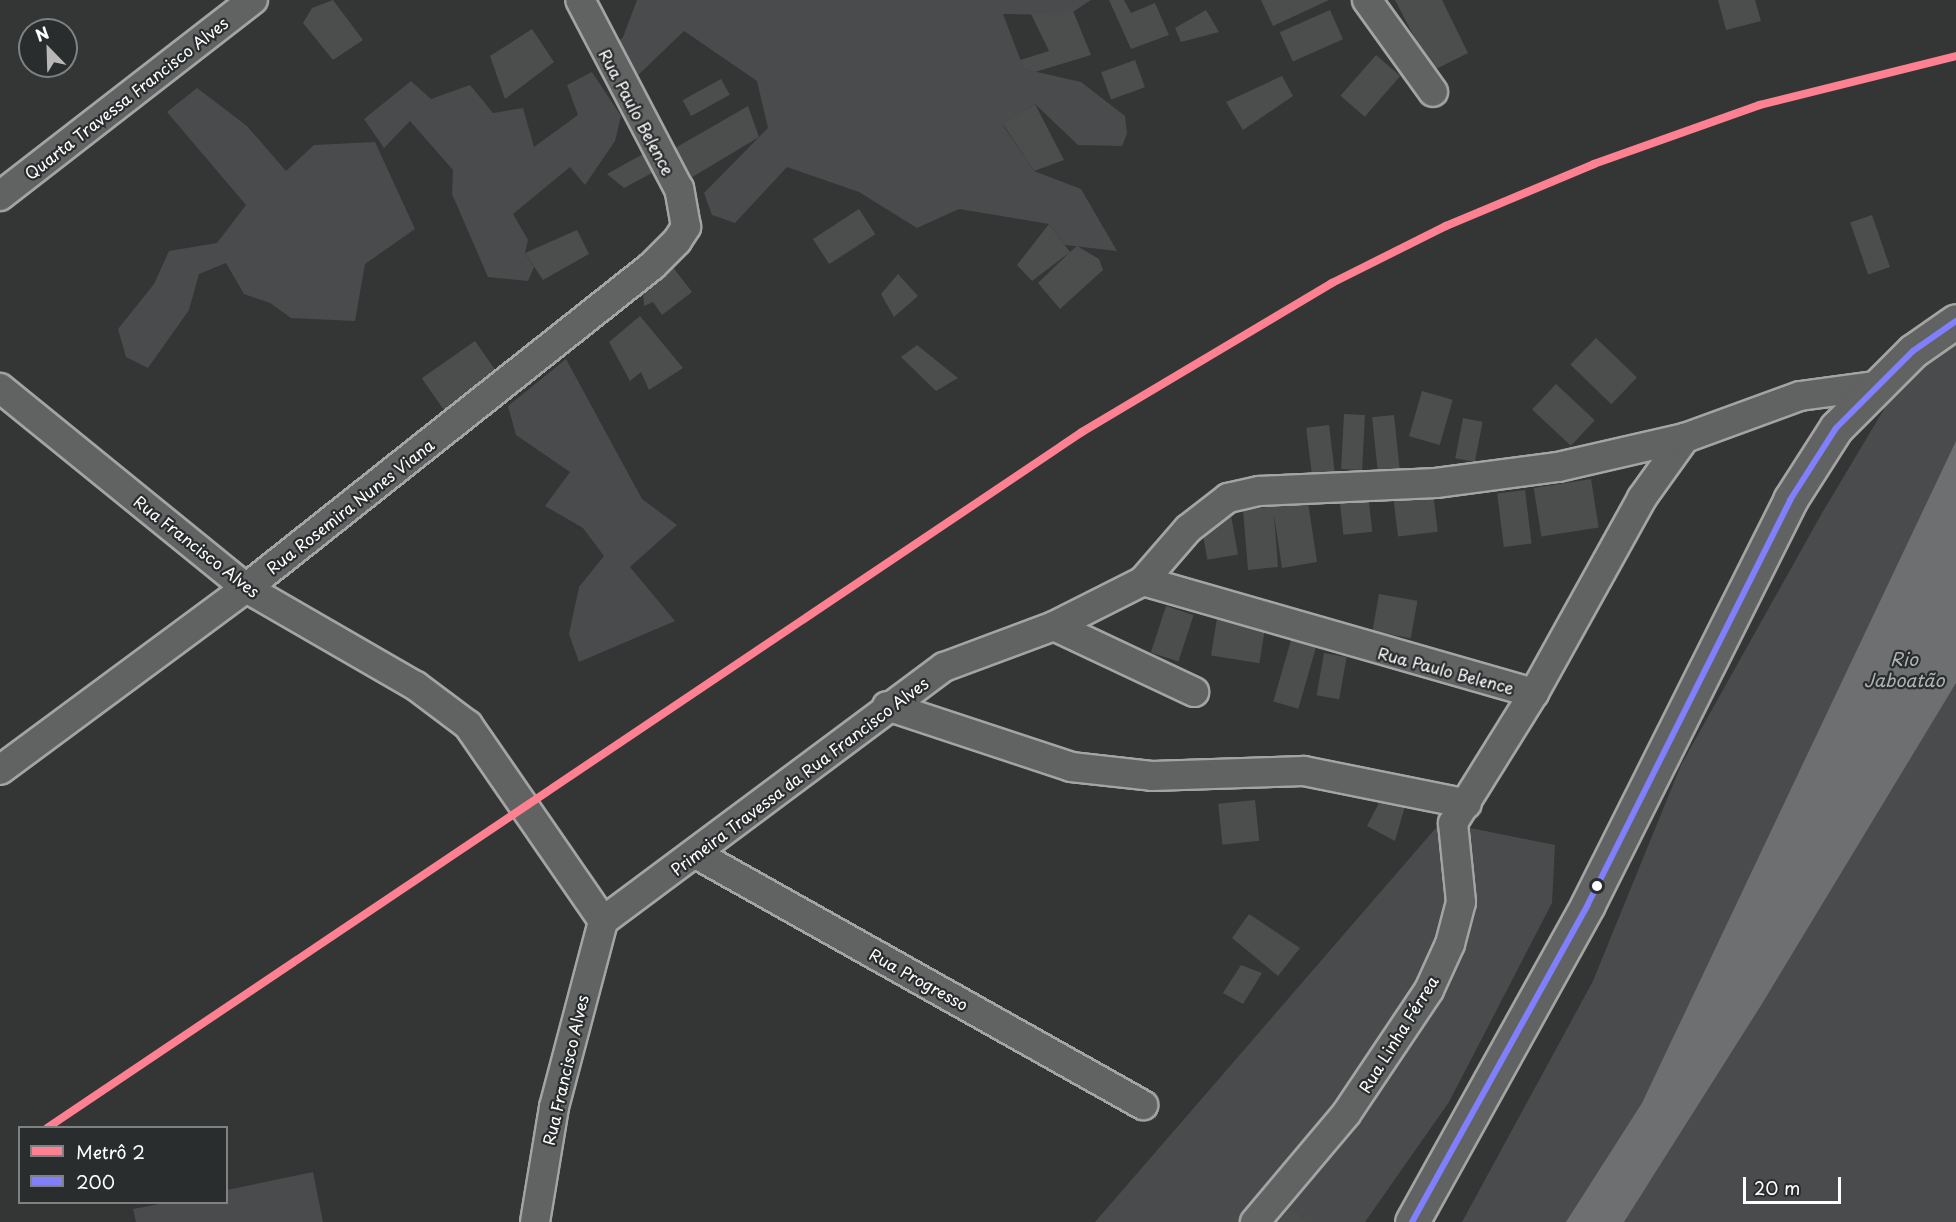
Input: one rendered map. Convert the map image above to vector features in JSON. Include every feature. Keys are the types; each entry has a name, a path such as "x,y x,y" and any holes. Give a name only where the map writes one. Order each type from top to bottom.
{"main road":[{"path":"1412,1222 1588,904 1790,500 1836,428 1881,385 1912,351 1956,321"}],"street":[{"name":"Quarta Travessa Francisco Alves","path":"0,196 253,0"},
{"name":"Rua Paulo Belence","path":"580,0 679,189 686,227"},
{"path":"1367,0 1433,92"},
{"name":"Rua Rosemira Nunes Viana","path":"0,770 246,588 652,266 686,227"},
{"path":"1685,438 1800,396 1881,385"},
{"name":"Rua Francisco Alves","path":"0,388 246,588 416,686 468,725 597,912 554,1107 536,1222"},
{"name":"Rua Paulo Belence","path":"1143,581 1534,693 1642,498 1685,438"},
{"name":"Primeira Travessa da Rua Francisco Alves","path":"597,912 696,854 887,706 944,668 1054,626 1143,581 1205,512 1241,494 1504,476 1685,438"},
{"path":"1054,626 1194,692"},
{"name":"Rua Linha Férrea","path":"1255,1222 1346,1114 1429,990 1450,944 1461,902 1451,833 1534,693"},
{"path":"887,706 1071,767 1152,776 1324,773 1467,804"},
{"name":"Rua Progresso","path":"696,854 1143,1105"}],"shaded area":[{"path":"637,0 1091,0 1068,15 1003,14 1024,69 1081,82 1125,116 1127,134 1122,146 1078,145 1035,104 1003,125 1034,171 1081,189 1117,251 1065,245 1049,224 959,209 917,228 859,192 787,167 735,223 712,215 704,193 768,128 757,81 684,31 633,80 611,49 623,37"},
{"path":"592,72 621,116 615,141 585,185 570,167 513,214 528,240 525,253 534,267 528,281 488,277 452,194 453,170 410,121 384,148 364,119 411,81 431,99 470,85 493,113 523,108 534,147 578,115 567,85"},
{"path":"197,88 247,126 286,171 314,145 375,142 415,229 365,264 355,321 291,318 270,303 244,294 226,263 199,274 189,310 148,368 126,357 118,329 154,284 169,251 217,243 246,205 167,112"},
{"path":"1956,342 1956,1222 1462,1222 1593,981 1681,765 1822,513 1902,379"},
{"path":"566,359 642,499 677,525 630,567 675,621 579,662 569,634 579,587 604,556 583,528 545,506 570,472 516,435 508,406"},
{"path":"1441,822 1555,845 1552,903 1449,1102 1365,1222 1095,1222"},
{"path":"313,1172 323,1222 136,1222 133,1209 160,1204 228,1204 228,1190"}],"water":[{"name":"Rio Jaboatão","path":"1956,441 1956,683 1760,1007 1624,1222 1566,1222 1642,1103"}],"building":[{"path":"333,0 363,40 333,60 303,23 312,8"},
{"path":"1109,0 1124,0 1131,13 1155,3 1169,35 1131,49"},
{"path":"1261,0 1329,0 1273,26"},
{"path":"1395,0 1442,0 1468,53 1432,71"},
{"path":"1718,0 1755,0 1761,21 1726,30"},
{"path":"1206,10 1219,32 1181,42 1175,28"},
{"path":"1330,10 1343,39 1293,62 1280,32"},
{"path":"1073,11 1091,55 1035,72 1024,69 1020,60 1049,51 1031,14"},
{"path":"532,29 554,62 505,99 490,56"},
{"path":"1376,55 1400,76 1365,117 1341,96"},
{"path":"1135,60 1145,87 1111,100 1101,72"},
{"path":"1282,76 1293,96 1243,130 1226,102"},
{"path":"721,79 730,95 691,116 683,100"},
{"path":"1035,104 1064,160 1034,171 1003,124"},
{"path":"748,106 759,137 684,182 670,151"},
{"path":"643,154 652,173 624,188 607,174"},
{"path":"859,209 875,234 829,264 813,239"},
{"path":"1872,215 1890,267 1868,274 1850,222"},
{"path":"1049,224 1070,252 1032,281 1017,265"},
{"path":"577,230 589,254 543,280 525,253"},
{"path":"1077,246 1099,259 1103,270 1060,309 1038,283"},
{"path":"672,266 692,292 662,315 653,302 644,306 643,291"},
{"path":"898,274 918,296 894,317 881,294"},
{"path":"640,316 683,368 649,390 641,372 630,381 609,342"},
{"path":"1596,338 1637,378 1611,404 1570,365"},
{"path":"475,341 497,373 444,410 422,378"},
{"path":"917,345 958,378 936,391 901,357"},
{"path":"1556,384 1595,420 1571,446 1532,410"},
{"path":"1422,391 1453,400 1440,445 1409,436"},
{"path":"1344,414 1365,415 1362,470 1341,469"},
{"path":"1394,415 1400,475 1378,477 1372,417"},
{"path":"1463,418 1483,422 1475,462 1455,458"},
{"path":"1329,425 1335,471 1312,473 1306,428"},
{"path":"1591,479 1599,527 1541,536 1534,488"},
{"path":"1525,490 1532,544 1504,547 1497,493"},
{"path":"1368,492 1372,532 1343,535 1339,495"},
{"path":"1433,493 1438,532 1398,537 1393,498"},
{"path":"1308,502 1317,562 1282,568 1274,515 1278,567 1248,570 1243,510"},
{"path":"1231,515 1238,554 1207,560 1200,520"},
{"path":"1379,594 1417,601 1411,638 1372,631"},
{"path":"1166,606 1194,615 1178,662 1151,653"},
{"path":"1217,618 1265,626 1259,663 1211,656"},
{"path":"1291,640 1316,647 1298,709 1273,702"},
{"path":"1324,653 1347,657 1339,699 1317,695"},
{"path":"1382,797 1405,806 1395,841 1367,826"},
{"path":"1255,800 1259,841 1222,845 1218,804"},
{"path":"1249,914 1300,948 1278,976 1232,938"},
{"path":"1241,965 1262,973 1243,1004 1223,993"},
{"path":"1292,1208 1307,1222 1279,1222"}],"metro line":[{"name":"2","path":"50,1126 1082,432 1332,283 1446,226 1594,164 1760,105 1956,56"}],"transit line":[{"name":"200","path":"1412,1222 1588,904 1790,500 1836,428 1913,351 1956,321"}]}
